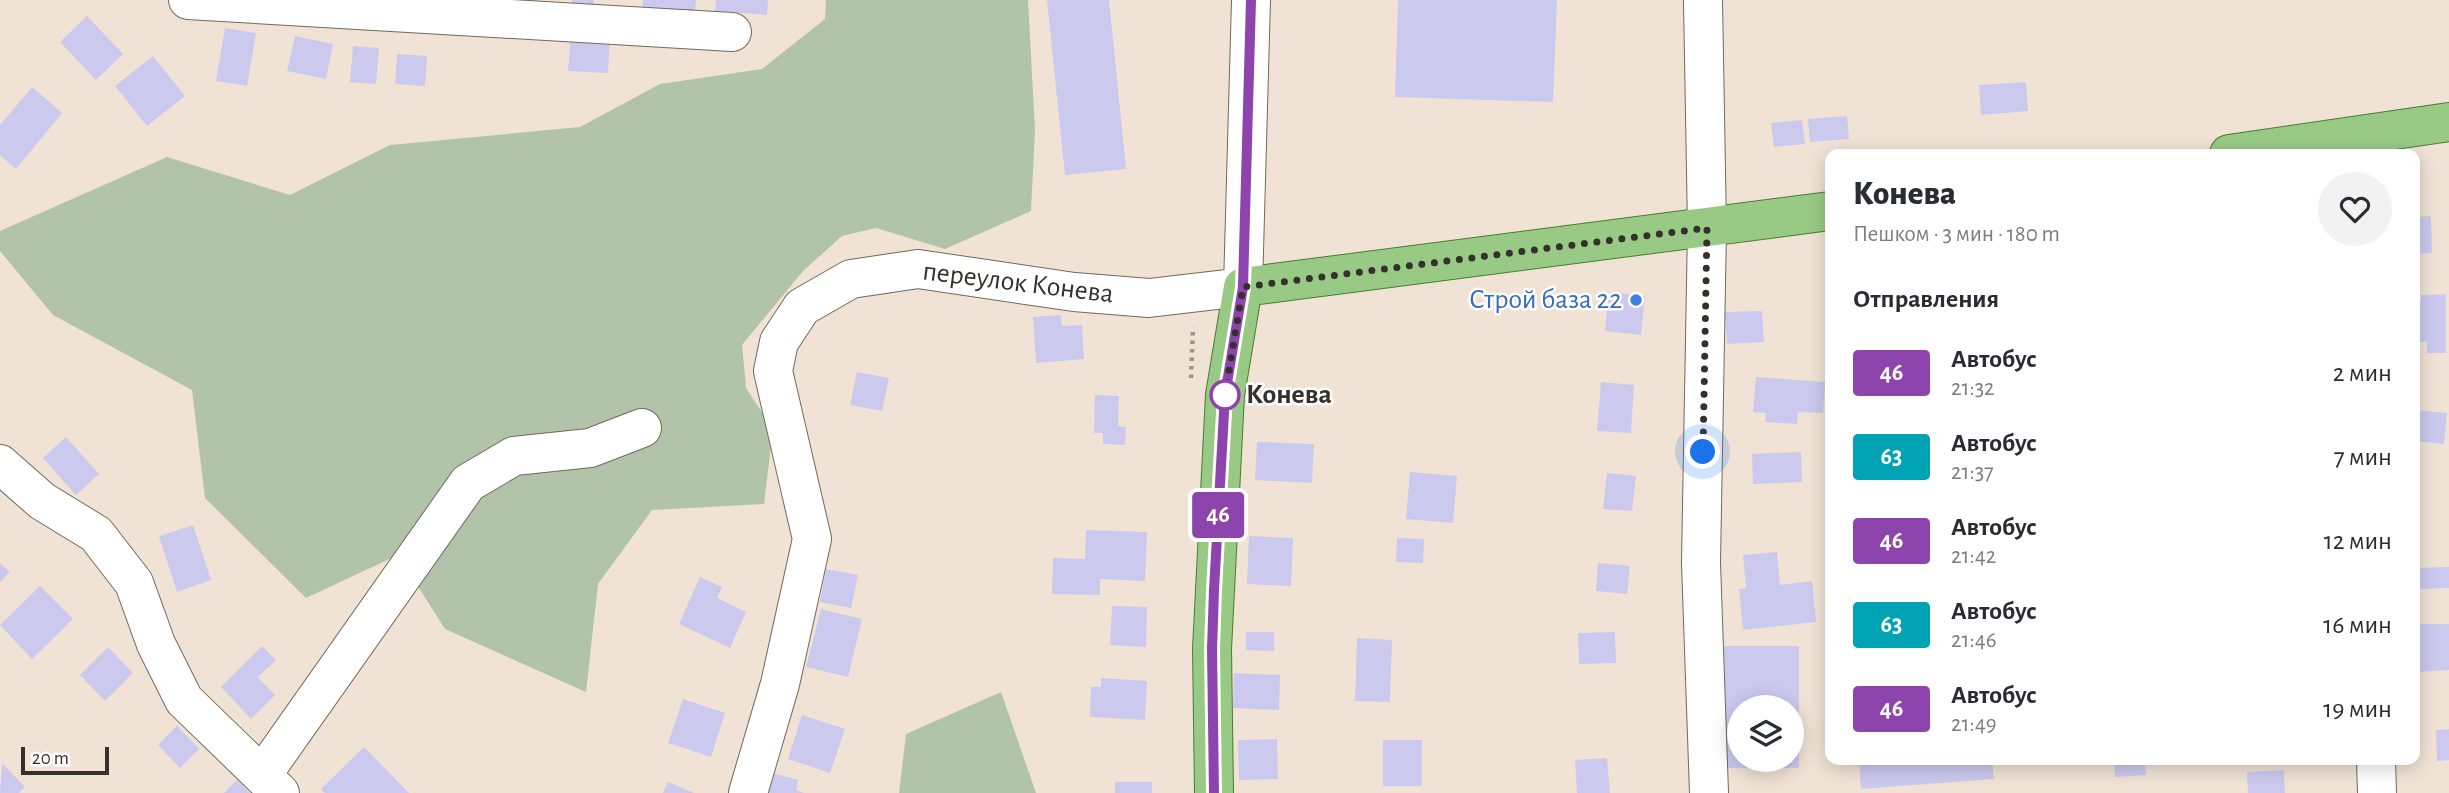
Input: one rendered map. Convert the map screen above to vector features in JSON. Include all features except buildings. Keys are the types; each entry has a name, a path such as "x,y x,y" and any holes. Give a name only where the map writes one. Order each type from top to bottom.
{"main road":[{"path":"2300,149 2386,143 2449,122"},
{"path":"1214,793 1212,649 1224,409 1243,287 1825,212"}],"street":[{"path":"188,0 732,32"},
{"path":"1243,287 1251,0"},
{"path":"1703,0 1707,228 1701,564 1709,793"},
{"name":"переулок Конева","path":"748,793 780,684 813,539 773,371 779,342 802,307 851,279 918,269 1074,292 1149,298 1243,287"},
{"path":"0,464 42,501 96,534 134,583 156,644 184,700 271,784 468,483 514,456 590,448 642,428"},
{"path":"2376,765 2377,793"}],"green space":[{"path":"826,0 1028,0 1035,130 1031,211 945,249 876,228 842,236 803,271 742,345 746,388 773,429 764,504 652,510 598,584 586,692 445,629 398,555 306,598 205,498 192,390 53,315 0,251 0,231 167,157 290,195 390,145 580,127 660,84 762,69 825,19"},
{"path":"1001,692 1036,793 899,793 906,734"}],"bus line":[{"name":"46","path":"1214,793 1214,590 1225,395 1243,287 1251,0"}],"place":[{"name":"Строй база 22","path":"1636,300"},
{"name":"Конева","path":"1225,395"}],"route":[{"path":"1225,395 1243,287 1707,228 1703,452"}]}
